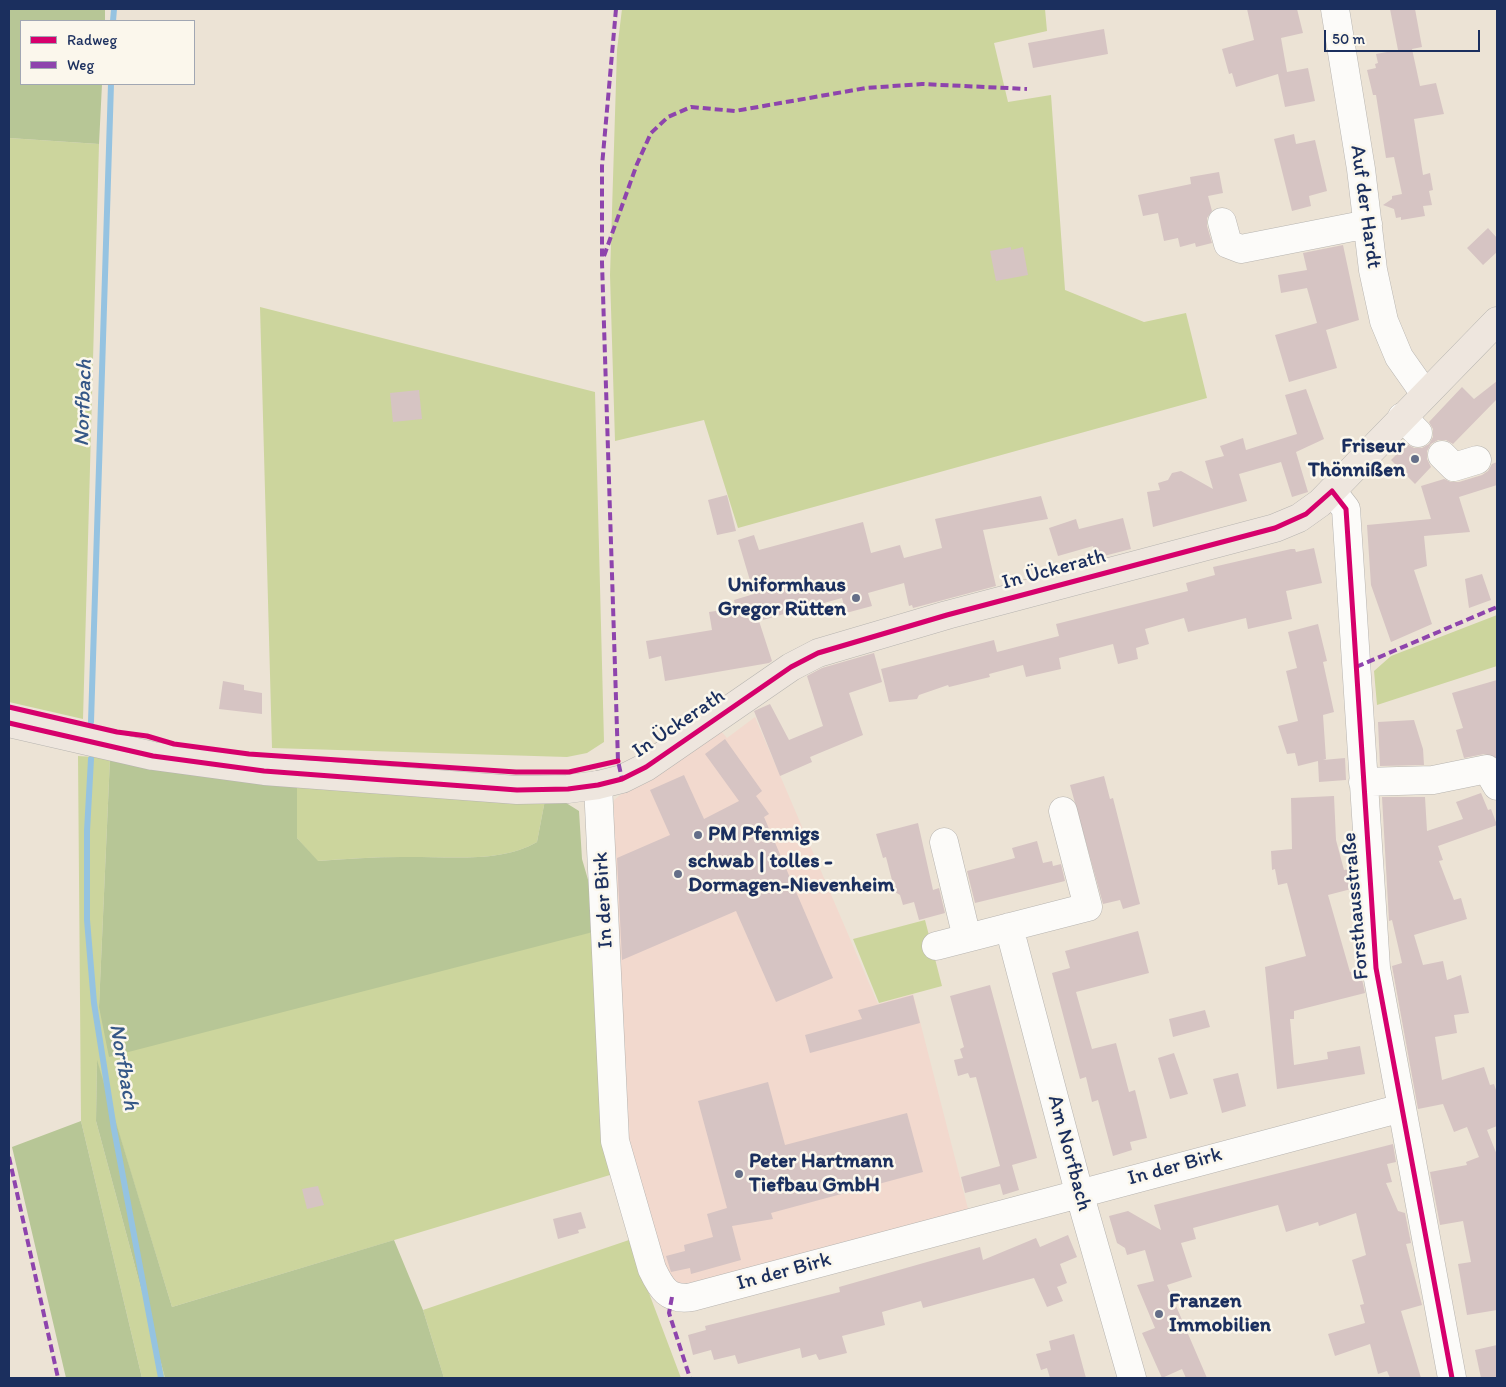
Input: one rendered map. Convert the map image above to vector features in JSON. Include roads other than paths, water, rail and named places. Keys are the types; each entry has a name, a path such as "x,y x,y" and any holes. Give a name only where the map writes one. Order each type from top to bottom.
{"main road":[{"name":"In Ückerath","path":"9,723 153,756 264,771 516,790 568,789 598,785 622,779 646,767 791,667 818,653 947,615 1275,528 1306,514 1410,425 1425,394 1497,321"}],"street":[{"name":"Auf der Hardt","path":"1335,9 1361,169 1373,270 1384,321 1399,357 1425,394"},
{"path":"1222,222 1228,244 1241,249 1368,224"},
{"path":"1442,455 1454,467 1478,460"},
{"name":"Forsthausstraße","path":"1332,491 1346,510 1376,968 1452,1378"},
{"path":"1363,782 1433,780 1487,769 1497,786"},
{"name":"In der Birk","path":"598,785 615,1141 652,1269 661,1287 672,1297 692,1297 1079,1192 1402,1108"},
{"path":"936,946 1088,907 1063,811"},
{"path":"944,842 967,938"},
{"name":"Am Norfbach","path":"1009,927 1079,1192 1132,1378"}],"waterway":[{"name":"Norfbach","path":"113,20 114,9"},
{"name":"Norfbach","path":"91,722 111,85"},
{"name":"Norfbach","path":"91,759 87,831 87,920 94,1003 114,1129 161,1378"}],"place":[{"name":"Friseur Thönnißen","path":"1415,459"},
{"name":"Uniformhaus Gregor Rütten","path":"856,598"},
{"name":"PM Pfennigs","path":"698,835"},
{"name":"schwab | tolles - Dormagen-Nievenheim","path":"678,874"},
{"name":"Peter Hartmann Tiefbau GmbH","path":"739,1174"},
{"name":"Franzen Immobilien","path":"1159,1314"}]}
